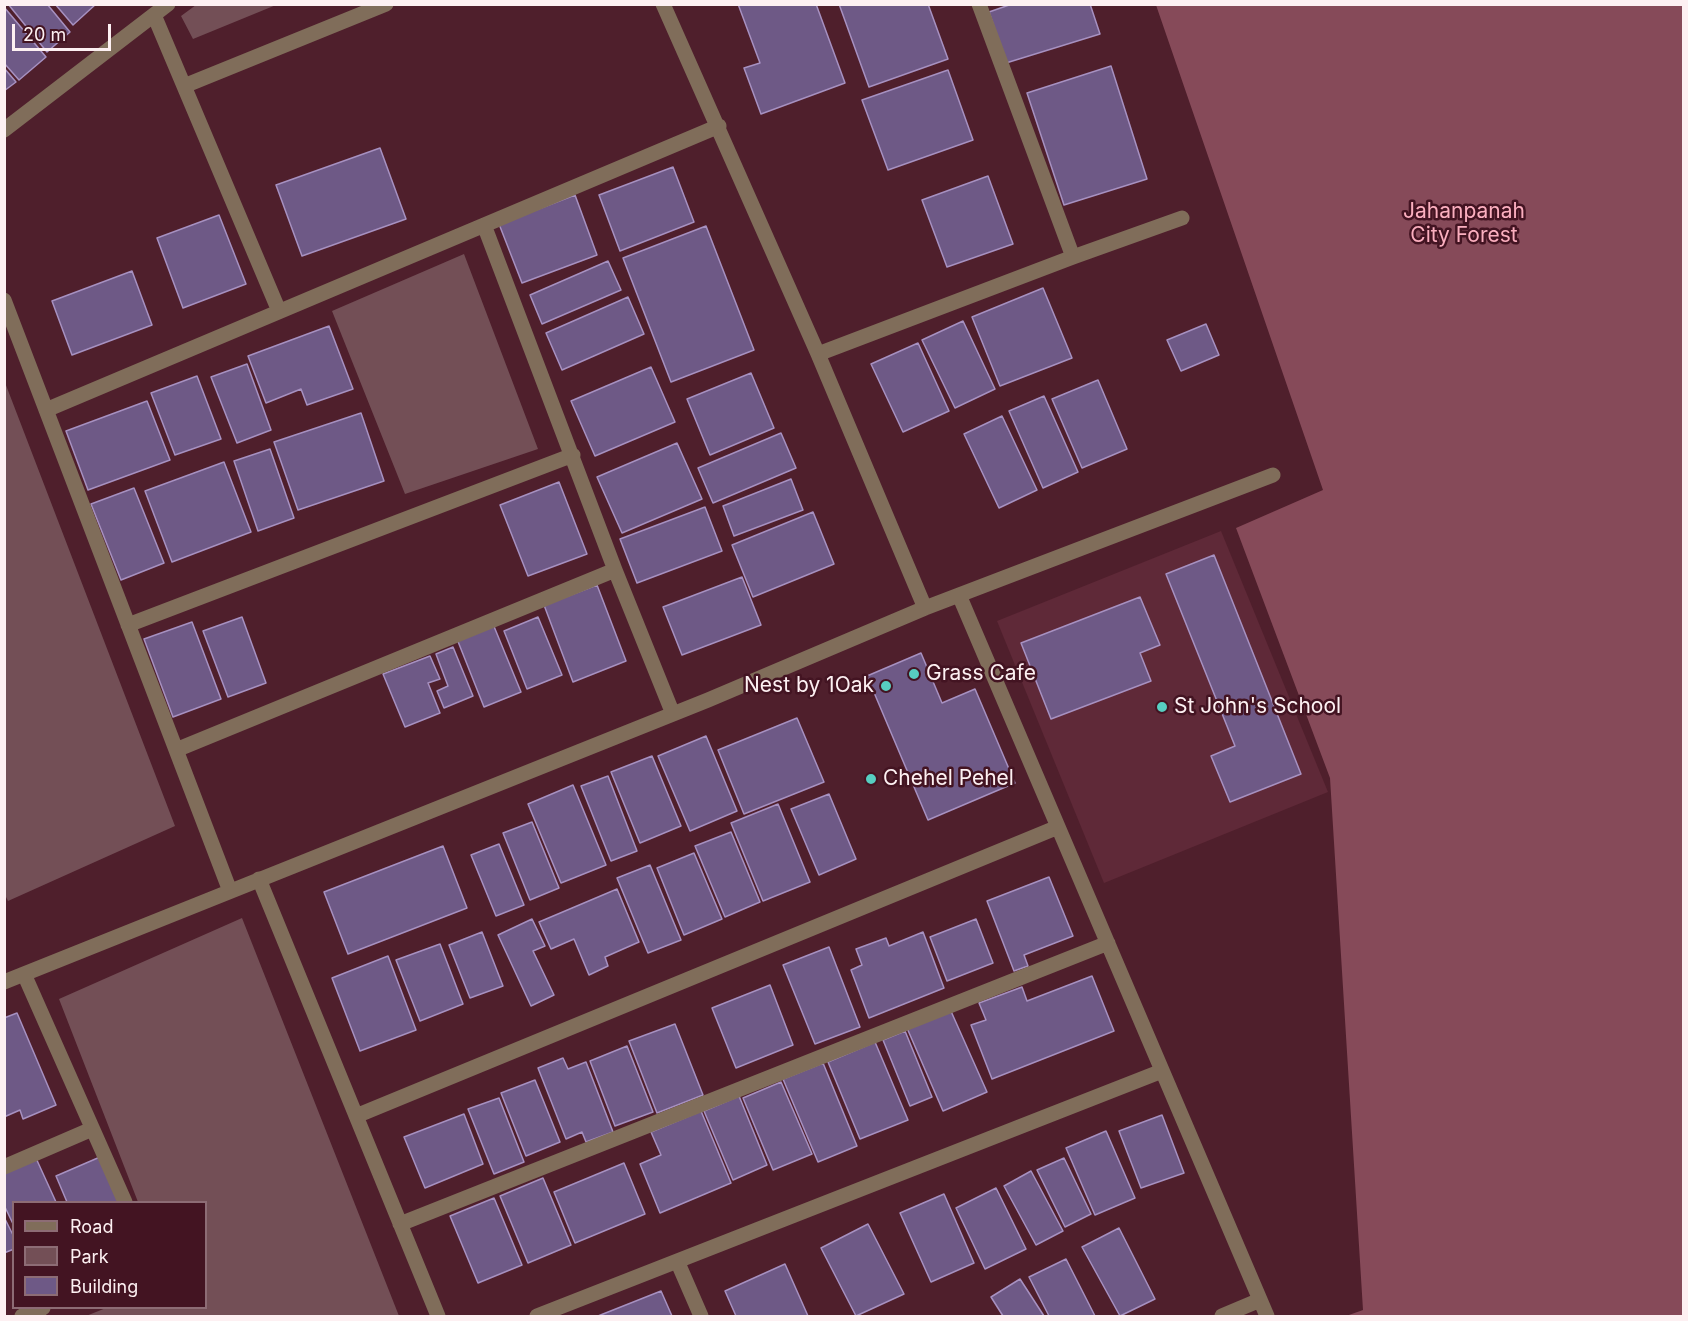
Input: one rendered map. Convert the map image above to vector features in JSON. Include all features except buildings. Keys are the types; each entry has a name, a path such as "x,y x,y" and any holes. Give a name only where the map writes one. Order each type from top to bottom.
{"street":[{"path":"4,130 168,4"},
{"path":"184,86 386,4"},
{"path":"663,4 719,126 818,354 925,608"},
{"path":"979,4 1073,257"},
{"path":"154,15 279,311"},
{"path":"46,410 719,126"},
{"path":"818,354 1182,218"},
{"path":"484,225 615,570 673,714"},
{"path":"4,300 230,891"},
{"path":"128,625 573,455"},
{"path":"4,982 673,714 925,608 1273,475"},
{"path":"176,750 615,570"},
{"path":"959,595 1267,1317"},
{"path":"356,1116 1058,827"},
{"path":"259,879 438,1317"},
{"path":"400,1224 1108,943"},
{"path":"24,974 124,1201"},
{"path":"537,1317 561,1312 678,1263 1162,1071"},
{"path":"4,1167 93,1129"},
{"path":"678,1263 701,1317"},
{"path":"1222,1317 1260,1300"},
{"path":"22,1317 41,1309"}],"shaded area":[{"name":"St John's School","path":"1221,531 1328,792 1104,883 997,621"}],"green space":[{"path":"196,5 276,5 193,39 181,16"},
{"name":"Jahanpanah City Forest","path":"1156,5 1683,5 1683,1316 1346,1316 1363,1310 1330,778 1236,528 1323,490"},
{"path":"464,254 538,449 405,494 332,311"},
{"path":"4,380 175,826 8,901 4,893"},
{"path":"242,918 399,1316 86,1316 104,1309 207,1309 207,1201 138,1201 59,999"}],"place":[{"name":"Grass Cafe","path":"914,674"},
{"name":"Nest by 1Oak","path":"886,686"},
{"name":"St John's School","path":"1162,707"},
{"name":"Chehel Pehel","path":"871,779"}]}
